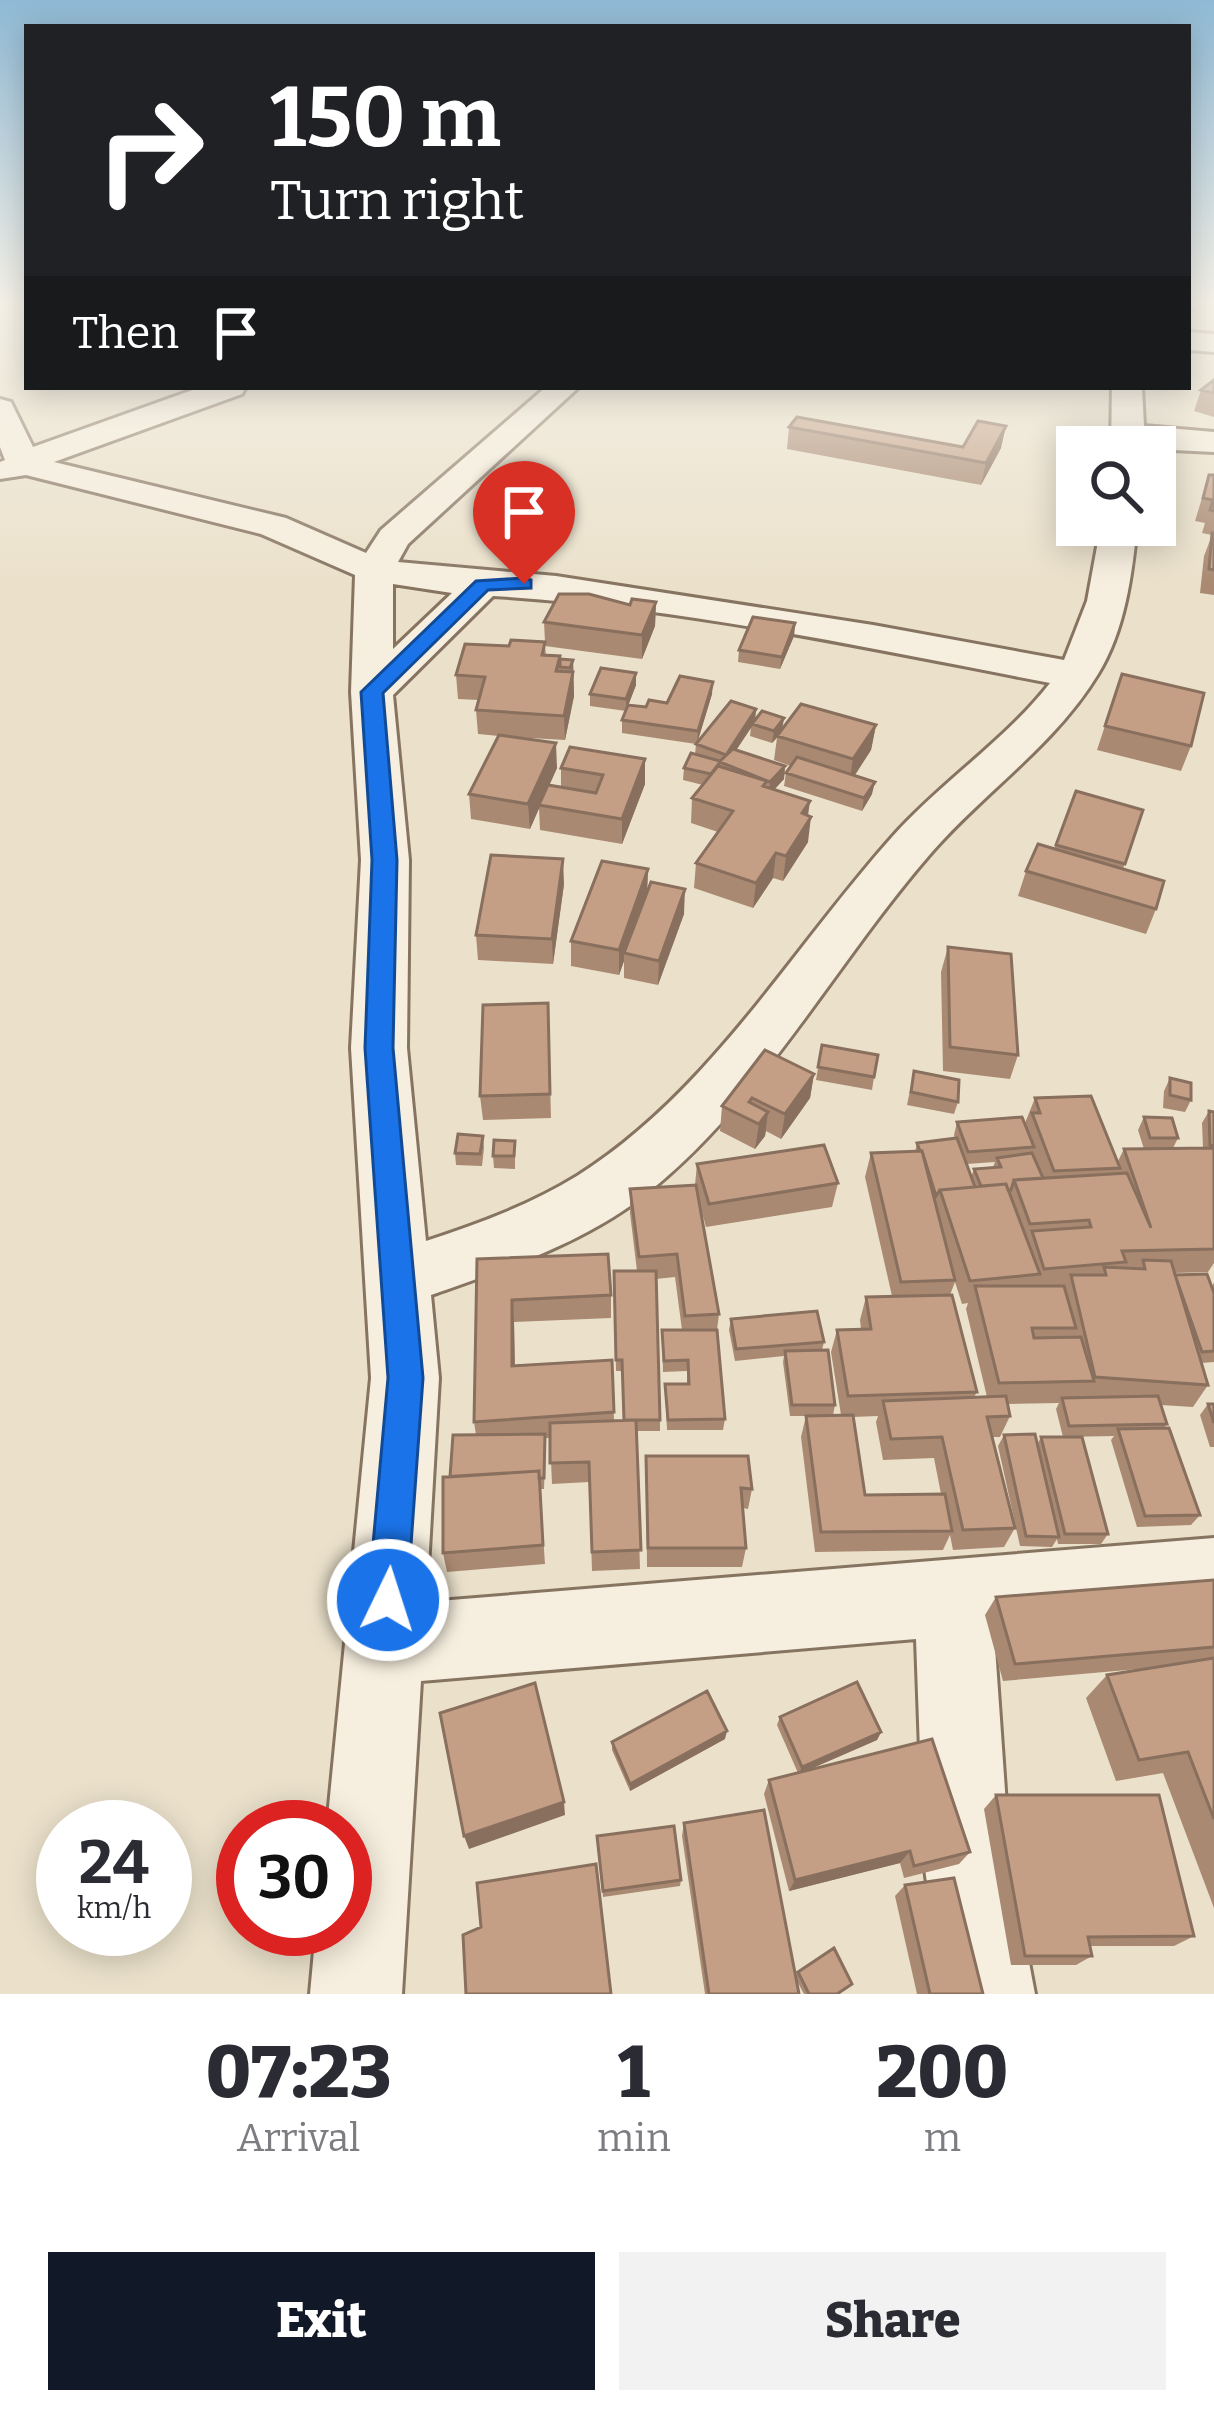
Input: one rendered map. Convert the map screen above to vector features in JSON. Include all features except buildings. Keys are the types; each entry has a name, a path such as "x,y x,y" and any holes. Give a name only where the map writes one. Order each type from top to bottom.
{"street":[{"path":"12,469 70,442 199,398"},
{"path":"356,1994 405,1378 379,1048 385,860 372,692 374,570 394,538 552,398"},
{"path":"0,409 12,469"},
{"path":"1176,441 1214,442"},
{"path":"12,469 272,526 374,570 482,585 556,588 873,637 1076,675"},
{"path":"400,1277 478,1252 581,1206 677,1134 740,1065 862,900 941,812 1053,706 1093,644 1115,546"},
{"path":"372,692 482,585"},
{"path":"384,1645 1214,1576"},
{"path":"953,1598 967,1862 989,1994"}],"route":[{"path":"388,1600 405,1378 379,1048 385,860 372,692 482,585 524,584"}]}
